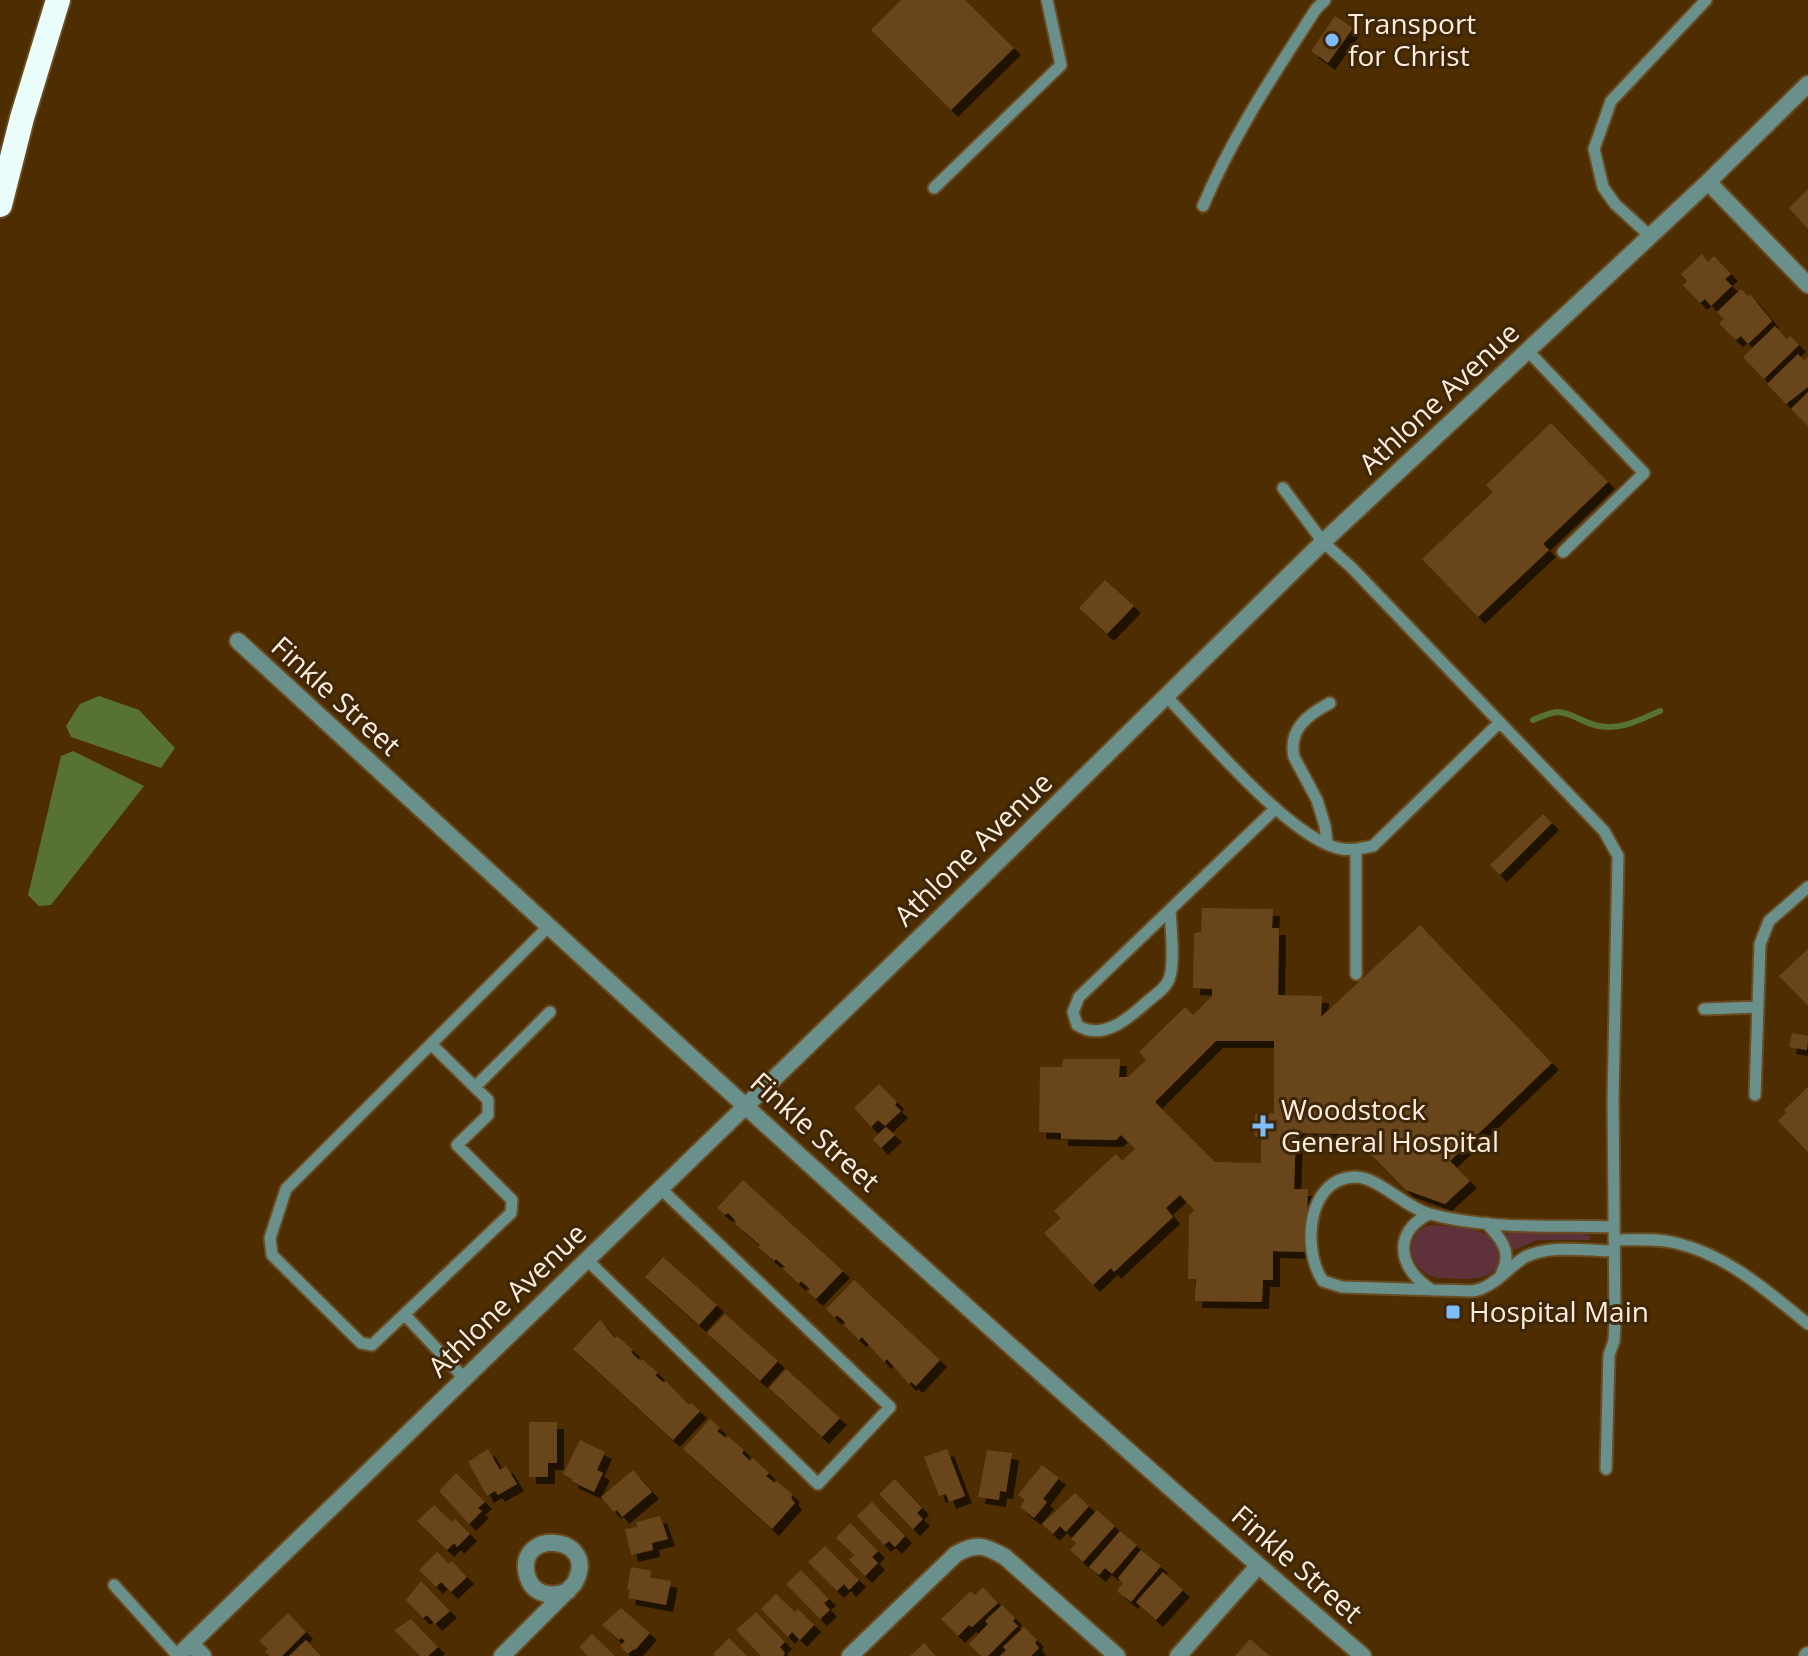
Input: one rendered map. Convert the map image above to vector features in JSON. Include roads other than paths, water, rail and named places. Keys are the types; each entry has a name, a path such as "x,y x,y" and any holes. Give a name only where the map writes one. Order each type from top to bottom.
{"highway":[{"path":"0,205 22,118 58,0"},
{"path":"22,118 65,0"}],"street":[{"name":"Athlone Avenue","path":"187,1653 464,1378 1323,542 1708,182 1808,84"},
{"path":"1708,182 1808,285"},
{"name":"Finkle Street","path":"238,641 746,1106 1258,1566 1363,1656"},
{"path":"850,1656 956,1554 975,1545 984,1545 1005,1557 1117,1656"},
{"path":"1178,1656 1258,1566"},
{"path":"502,1656 568,1591"}],"lane":[{"path":"934,188 1061,65 1047,0"},
{"path":"1203,206 1223,159 1253,107 1316,9 1325,0"},
{"path":"1650,236 1615,204 1603,187 1594,149 1611,101 1706,0"},
{"path":"1528,351 1644,473 1563,552"},
{"path":"1283,488 1323,542 1351,567 1604,831 1618,856 1613,1100 1615,1321 1614,1341 1609,1355 1606,1469"},
{"path":"1166,696 1275,809 1300,829 1340,849 1356,850 1373,846 1499,723"},
{"path":"1327,843 1323,818 1294,757 1292,746 1295,731 1317,710 1330,703"},
{"path":"1170,910 1171,973 1166,985 1125,1022 1090,1031 1077,1025 1073,1012 1079,997 1275,809"},
{"path":"1356,850 1356,974"},
{"path":"1755,1095 1760,944 1769,921 1808,887"},
{"path":"431,1044 488,1100 488,1115 457,1145 512,1200 511,1213 372,1345 361,1343 272,1255 270,1238 286,1189 431,1044 549,926"},
{"path":"1704,1009 1758,1007"},
{"path":"475,1087 550,1012"},
{"path":"1614,1239 1541,1251 1517,1263 1483,1290 1332,1286 1323,1281 1313,1262 1312,1215 1322,1191 1338,1181 1363,1178 1411,1207 1429,1214 1614,1239 1673,1242 1715,1257 1751,1278 1808,1324"},
{"path":"586,1259 818,1484 890,1407 660,1188"},
{"path":"1429,1214 1413,1223 1406,1233 1403,1252 1411,1271 1432,1290"},
{"path":"1486,1223 1498,1235 1506,1251 1506,1265 1500,1276"},
{"path":"405,1315 464,1378"},
{"path":"114,1585 187,1653"}],"waterway":[{"path":"1533,720 1557,712 1594,725 1615,727 1660,711"}],"place":[{"name":"Transport for Christ","path":"1332,40"},
{"name":"Woodstock General Hospital","path":"1263,1126"},
{"name":"Hospital Main","path":"1453,1312"}]}
